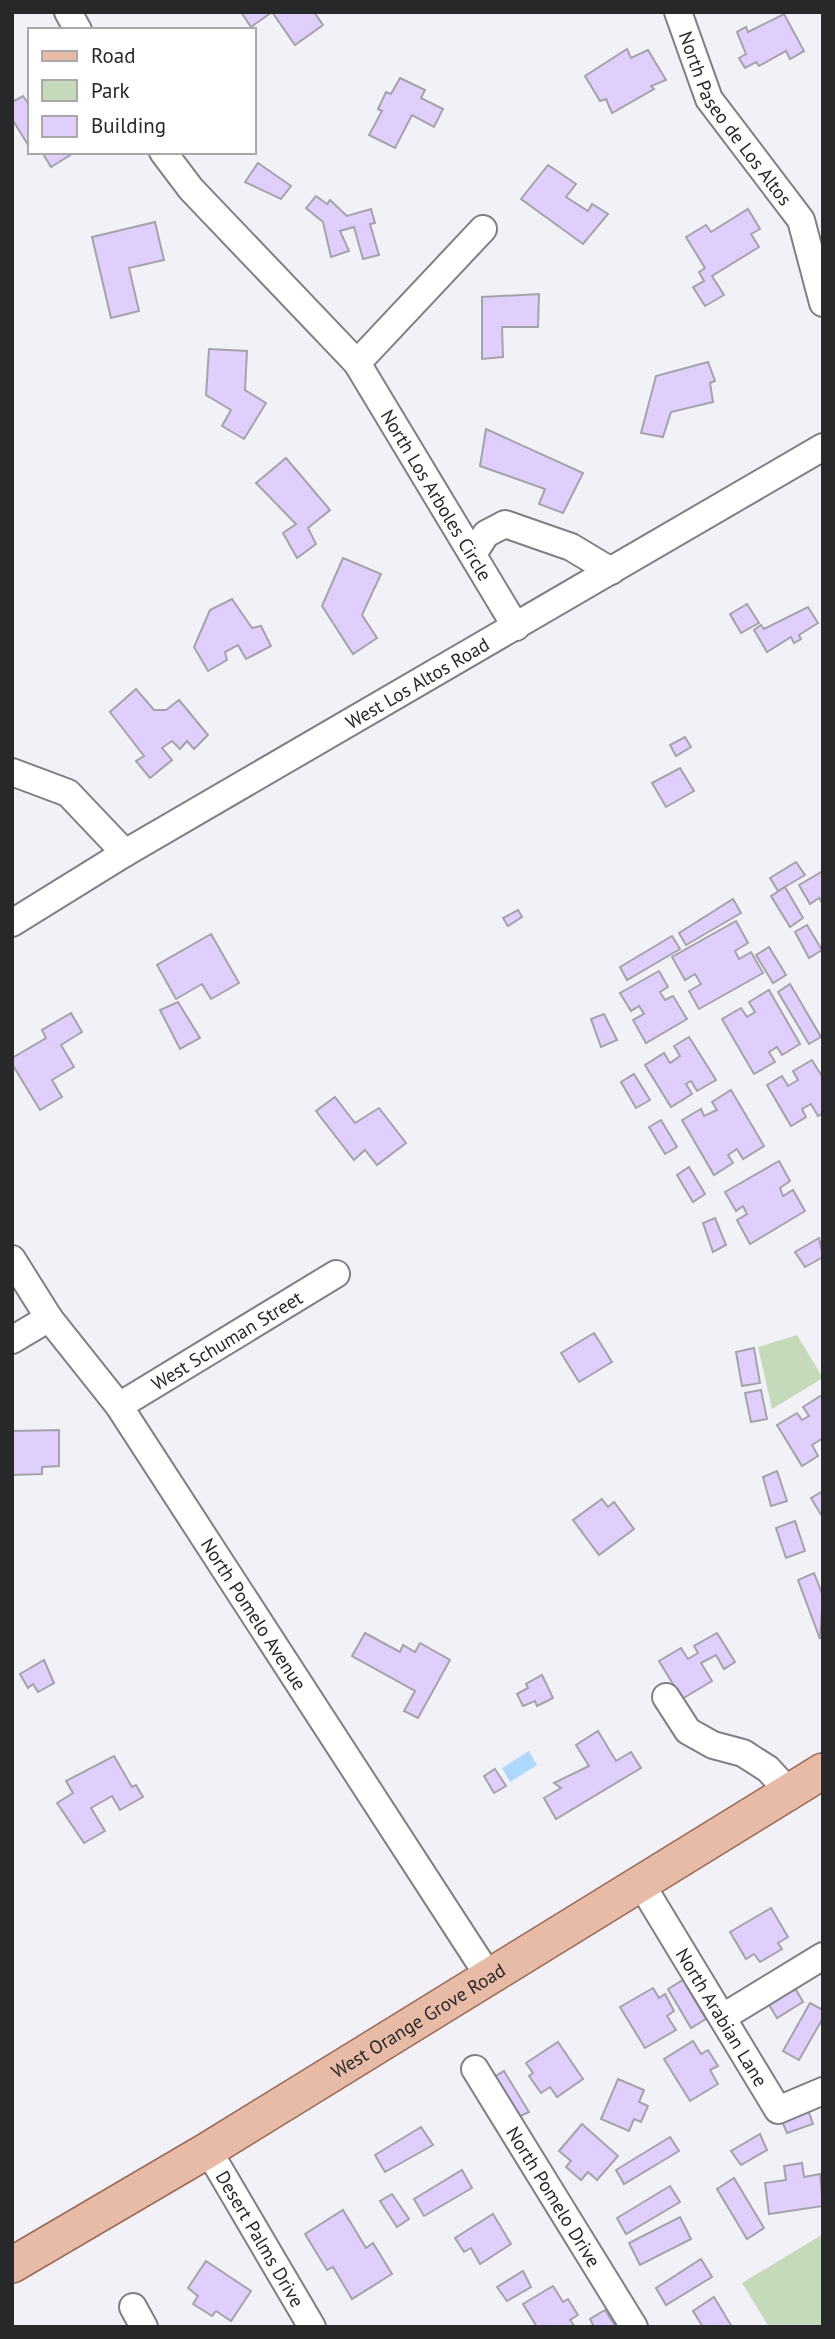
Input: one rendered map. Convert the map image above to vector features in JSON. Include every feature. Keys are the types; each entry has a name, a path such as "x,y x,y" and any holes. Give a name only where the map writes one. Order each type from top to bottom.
{"main road":[{"name":"West Orange Grove Road","path":"12,2265 208,2150 823,1771"}],"street":[{"path":"68,12 77,28"},
{"name":"North Paseo de Los Altos","path":"678,12 709,99 801,220 823,303"},
{"name":"North Los Arboles Circle","path":"165,154 191,189 357,363 516,627"},
{"path":"357,363 483,229"},
{"name":"West Los Altos Road","path":"12,923 125,853 823,447"},
{"path":"473,554 486,534 505,524 570,547 611,571"},
{"path":"12,772 68,793 125,853"},
{"name":"North Pomelo Avenue","path":"12,1259 49,1318 118,1406 488,1975"},
{"name":"West Schuman Street","path":"118,1406 336,1274"},
{"path":"12,1340 49,1318"},
{"path":"666,1697 688,1731 713,1745 743,1753 768,1769 789,1792"},
{"name":"North Arabian Lane","path":"640,1882 778,2110 823,2091"},
{"path":"723,2017 823,1956"},
{"name":"North Pomelo Drive","path":"475,2069 634,2327"},
{"name":"Desert Palms Drive","path":"208,2150 312,2327"}],"green space":[{"path":"797,1335 823,1378 772,1409 758,1347"},
{"path":"823,2234 823,2327 769,2327 742,2283"}],"water":[{"path":"529,1751 537,1765 510,1782 502,1768"}],"building":[{"path":"241,12 272,12 251,27"},
{"path":"272,12 314,12 323,25 295,45"},
{"path":"784,14 804,51 790,59 786,51 759,66 756,62 745,68 739,58 746,54 737,32 746,27 748,32"},
{"path":"627,49 631,58 648,50 666,80 651,86 654,89 612,113 606,99 600,101 585,76"},
{"path":"400,78 425,90 421,98 443,109 434,127 412,115 395,148 369,135 382,111 378,109 386,92 391,94"},
{"path":"23,96 28,103 28,145 12,119 12,102"},
{"path":"43,154 72,154 51,167"},
{"path":"258,163 291,186 281,199 245,182"},
{"path":"548,165 576,184 566,197 588,211 592,204 608,214 583,244 521,199"},
{"path":"316,196 327,204 330,200 347,216 371,209 375,223 370,224 379,255 363,259 354,227 340,231 349,251 331,257 323,222 306,208"},
{"path":"748,209 760,229 751,234 759,247 712,276 724,295 705,306 693,287 704,281 699,272 705,268 686,237 706,225 711,232"},
{"path":"155,222 164,260 129,268 139,311 111,318 92,237"},
{"path":"539,294 538,327 502,327 503,357 482,359 482,297"},
{"path":"209,349 247,351 245,390 266,403 244,439 222,426 231,410 206,395"},
{"path":"708,362 715,381 710,383 713,402 671,412 663,437 641,433 656,376"},
{"path":"486,429 583,473 563,513 539,504 545,489 480,466"},
{"path":"286,458 330,510 308,528 316,544 297,558 283,533 296,524 256,483"},
{"path":"343,558 381,574 362,615 377,638 353,654 322,606"},
{"path":"232,599 252,628 261,626 271,646 246,659 238,645 225,652 227,660 208,671 194,647 210,610"},
{"path":"747,604 759,623 741,633 730,614"},
{"path":"808,607 818,623 799,635 801,639 794,643 791,637 767,652 754,630 761,625 764,629"},
{"path":"136,689 154,710 166,710 179,700 208,735 194,749 187,741 180,749 172,741 162,748 172,760 150,778 136,761 144,756 110,712"},
{"path":"685,737 691,747 676,756 670,745"},
{"path":"680,768 694,791 666,807 652,783"},
{"path":"796,862 805,875 778,891 770,878"},
{"path":"823,871 823,904 819,898 810,904 799,885"},
{"path":"785,887 803,918 790,927 771,896"},
{"path":"733,899 741,913 686,945 679,933"},
{"path":"518,910 522,917 508,926 503,918"},
{"path":"736,921 748,943 735,951 739,959 751,952 763,973 699,1009 689,991 701,984 695,974 685,980 672,957"},
{"path":"807,925 822,950 809,958 795,932"},
{"path":"211,934 239,983 211,999 202,984 176,999 157,965"},
{"path":"672,936 680,949 627,980 620,967"},
{"path":"769,947 786,975 773,983 756,955"},
{"path":"659,971 668,987 660,992 665,1000 673,996 687,1019 646,1043 633,1020 644,1014 639,1006 631,1011 620,993"},
{"path":"790,984 821,1037 809,1044 778,992"},
{"path":"769,990 800,1044 782,1055 777,1047 769,1052 775,1062 754,1074 722,1019 741,1008 747,1017 755,1012 749,1002"},
{"path":"178,1002 200,1038 180,1049 160,1010"},
{"path":"71,1013 82,1032 61,1045 74,1067 52,1080 62,1097 40,1110 12,1064 12,1058 46,1038 42,1030"},
{"path":"604,1014 617,1040 601,1047 591,1019"},
{"path":"689,1037 716,1080 697,1091 691,1081 686,1084 692,1094 671,1107 645,1065 664,1053 670,1063 680,1056 674,1046"},
{"path":"812,1060 823,1078 823,1113 818,1116 811,1104 802,1109 806,1117 791,1126 767,1085 782,1076 788,1086 798,1080 793,1071"},
{"path":"634,1074 650,1100 636,1108 621,1082"},
{"path":"731,1090 764,1146 743,1159 737,1149 728,1155 733,1163 714,1175 682,1120 701,1109 704,1116 717,1110 712,1102"},
{"path":"335,1097 355,1123 379,1108 406,1143 377,1165 365,1150 354,1160 316,1111"},
{"path":"661,1120 677,1147 665,1154 649,1127"},
{"path":"779,1161 790,1181 780,1188 783,1196 793,1190 805,1211 750,1244 737,1220 747,1214 743,1206 736,1211 725,1192"},
{"path":"689,1167 705,1194 693,1202 677,1175"},
{"path":"715,1218 726,1245 713,1252 703,1223"},
{"path":"819,1238 823,1257 805,1267 795,1252"},
{"path":"594,1333 612,1362 579,1382 561,1353"},
{"path":"754,1348 760,1383 742,1386 736,1352"},
{"path":"761,1390 767,1419 751,1422 745,1393"},
{"path":"822,1395 823,1438 812,1445 818,1456 802,1466 777,1425 797,1413 802,1420 809,1416 803,1407"},
{"path":"59,1430 59,1466 42,1467 42,1474 12,1475 12,1431"},
{"path":"777,1471 787,1501 771,1506 763,1477"},
{"path":"823,1491 823,1518 811,1498"},
{"path":"602,1499 608,1507 614,1502 634,1529 599,1555 573,1520"},
{"path":"795,1521 805,1551 786,1558 776,1528"},
{"path":"814,1573 823,1596 820,1639 798,1580"},
{"path":"365,1633 400,1652 403,1645 415,1652 420,1643 450,1660 418,1718 404,1711 415,1691 352,1656"},
{"path":"717,1633 735,1662 724,1669 716,1655 701,1663 712,1681 682,1699 659,1661 681,1648 688,1659 698,1653 694,1646"},
{"path":"44,1660 54,1683 38,1692 33,1684 28,1688 20,1674"},
{"path":"542,1675 553,1698 537,1706 535,1701 523,1706 517,1694 528,1688 526,1684"},
{"path":"598,1731 616,1761 631,1752 641,1768 556,1819 544,1798 561,1788 554,1783 589,1766 576,1745"},
{"path":"114,1756 132,1787 136,1785 143,1797 120,1810 112,1796 91,1808 105,1831 84,1843 57,1803 73,1793 66,1781"},
{"path":"495,1769 506,1786 494,1793 484,1776"},
{"path":"771,1908 788,1937 778,1943 782,1949 760,1962 754,1954 746,1959 730,1932"},
{"path":"683,1980 706,2019 691,2028 668,1989"},
{"path":"653,1988 659,1998 665,1994 674,2011 667,2016 676,2030 645,2048 620,2007"},
{"path":"795,1988 803,2002 777,2018 768,2003"},
{"path":"810,2003 823,2010 823,2018 799,2060 783,2051"},
{"path":"693,2041 701,2054 708,2050 718,2066 710,2070 718,2084 690,2101 664,2059"},
{"path":"558,2042 583,2079 557,2097 550,2087 541,2093 529,2076 533,2073 526,2063"},
{"path":"504,2071 529,2112 514,2119 491,2079"},
{"path":"618,2079 644,2090 639,2102 648,2106 641,2122 634,2119 629,2131 601,2119"},
{"path":"807,2107 813,2124 787,2133 781,2119"},
{"path":"582,2124 618,2156 597,2180 588,2172 581,2180 566,2167 571,2161 559,2151"},
{"path":"421,2127 433,2145 385,2172 375,2155"},
{"path":"760,2134 767,2150 741,2165 731,2151"},
{"path":"670,2137 679,2151 624,2184 616,2170"},
{"path":"802,2163 804,2177 820,2174 823,2206 769,2214 765,2183 786,2180 784,2166"},
{"path":"462,2170 472,2188 424,2216 414,2199"},
{"path":"734,2178 764,2228 747,2239 717,2189"},
{"path":"670,2186 680,2202 626,2234 617,2218"},
{"path":"392,2194 409,2219 397,2227 380,2201"},
{"path":"343,2210 366,2248 373,2243 392,2274 352,2299 333,2267 327,2270 305,2234"},
{"path":"493,2214 511,2244 480,2264 471,2248 464,2252 455,2238"},
{"path":"680,2217 691,2239 640,2265 629,2243"},
{"path":"701,2259 712,2277 666,2305 656,2288"},
{"path":"206,2261 251,2291 231,2321 216,2311 212,2316 193,2304 198,2296 188,2288"},
{"path":"523,2271 531,2287 507,2301 497,2287"},
{"path":"553,2286 563,2302 568,2299 578,2315 570,2320 575,2327 537,2327 523,2304"},
{"path":"714,2297 732,2327 703,2327 693,2311"},
{"path":"605,2310 616,2327 594,2327 590,2319"}]}
